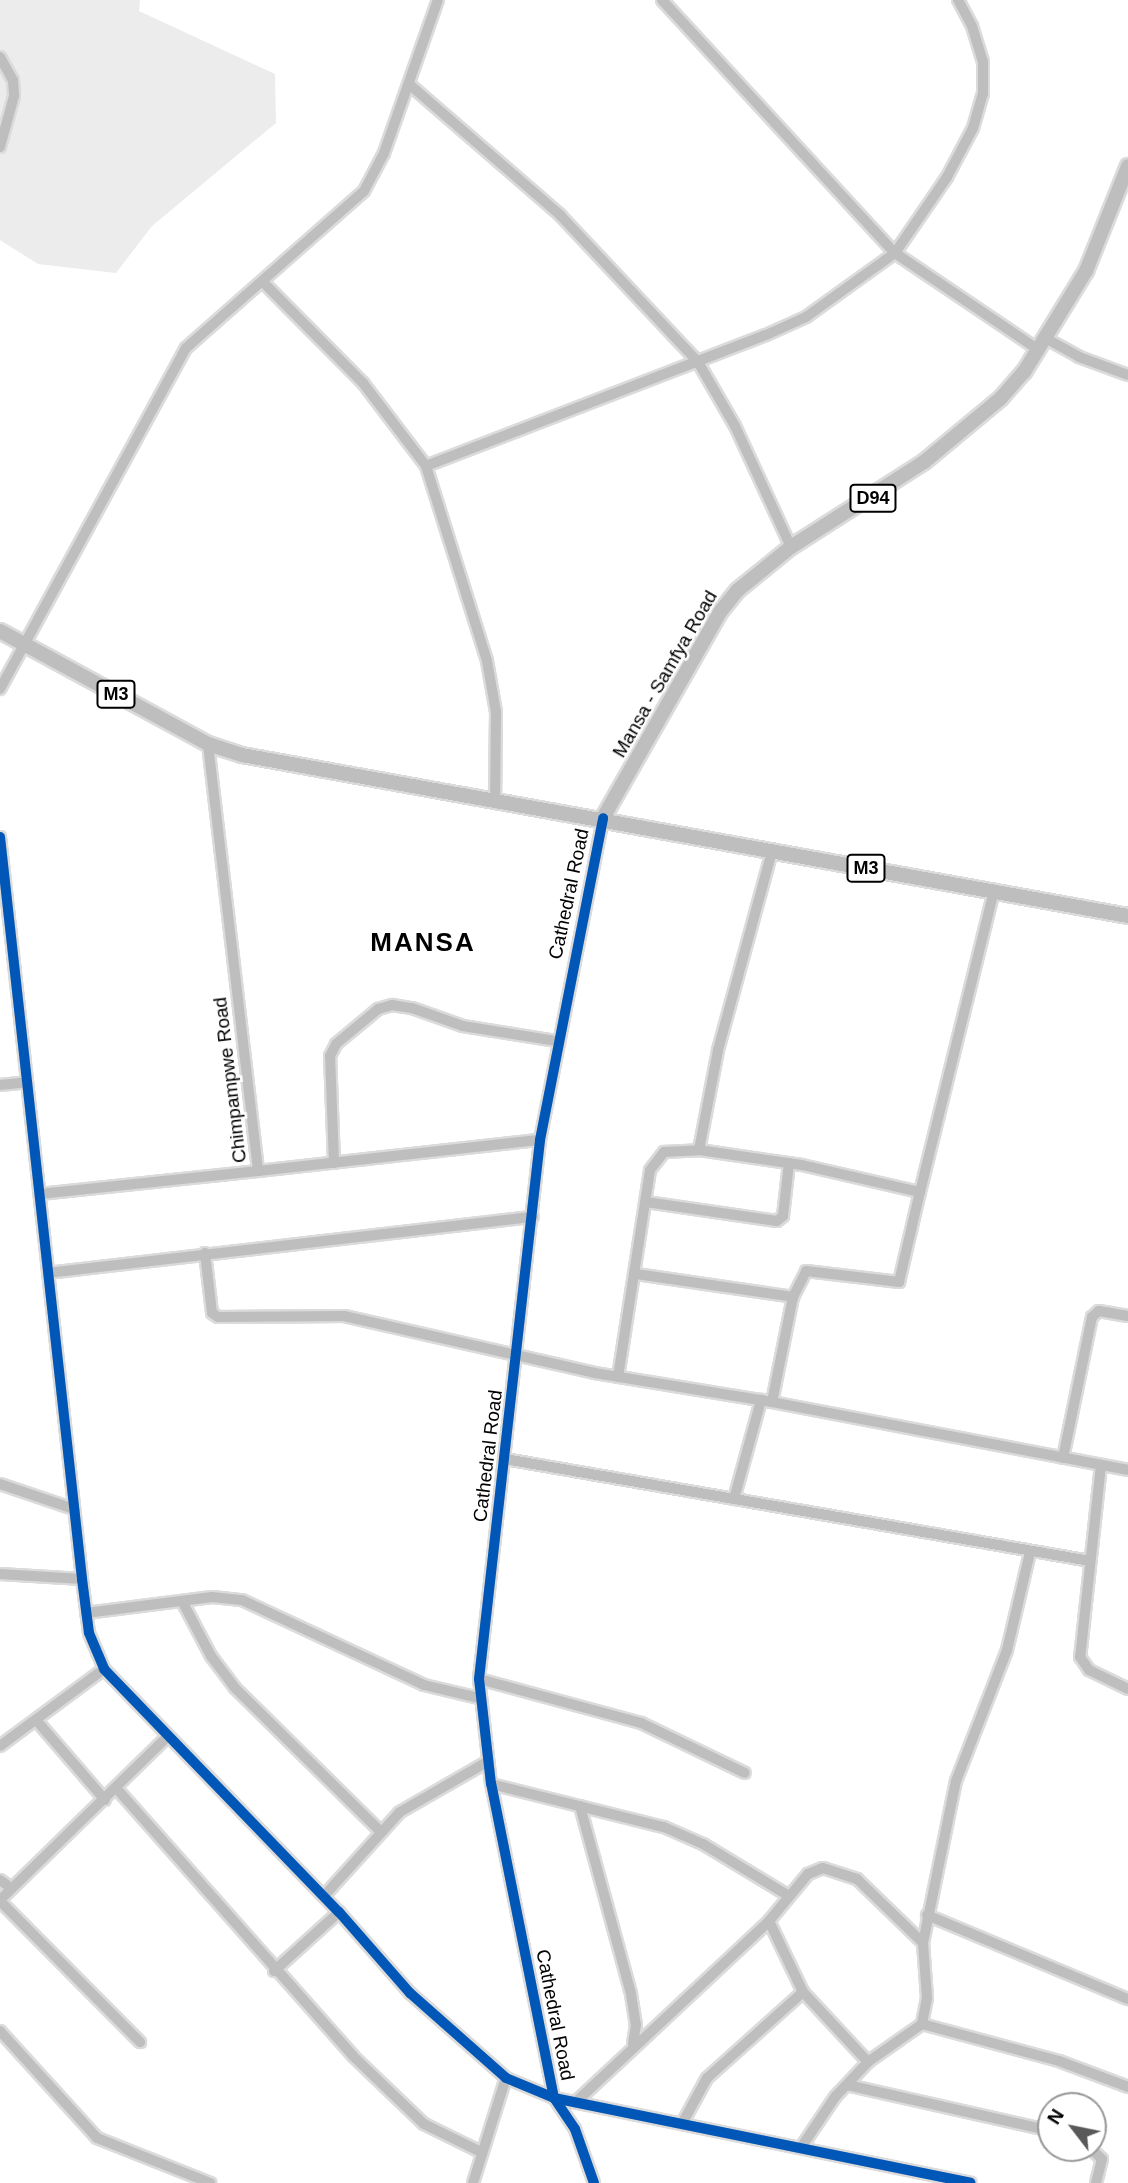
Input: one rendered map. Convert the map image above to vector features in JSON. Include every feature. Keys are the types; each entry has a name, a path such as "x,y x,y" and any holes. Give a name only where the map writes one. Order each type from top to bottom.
{"main road":[{"name":"Mansa - Samfya Road","path":"603,818 720,612 760,569 896,483 954,439 1001,398 1043,345 1086,271 1128,166"},
{"name":"M3","path":"0,631 208,744 242,755 495,802 603,818 1128,916"}],"street":[{"path":"0,689 186,348 209,324 264,284 364,191 409,84 438,0"},
{"path":"662,0 895,253 1043,345 1128,375"},
{"path":"426,466 698,362 806,317 895,253 947,177 973,128 983,94 983,62 972,26 958,0"},
{"path":"0,57 13,80 14,96 0,147"},
{"path":"409,84 560,215 698,362 735,426 791,547"},
{"path":"264,284 363,383 426,466 487,661 496,712 495,802"},
{"name":"Chimpampwe Road","path":"208,744 258,1171 540,1140"},
{"name":"Cathedral Road","path":"554,2098 487,1762 479,1679 518,1356 540,1140 557,1041 603,818"},
{"path":"0,837 86,1613 104,1669 324,1896 410,1993 506,2078 554,2098 578,2100 970,2183"},
{"path":"699,1150 718,1051 772,851"},
{"path":"734,1499 766,1401 793,1297 809,1270 899,1282 994,891"},
{"path":"334,1163 330,1056 336,1044 378,1009 392,1005 412,1008 463,1026 557,1041"},
{"path":"0,1085 27,1082"},
{"path":"618,1377 650,1171 659,1155 699,1150 789,1163 920,1192"},
{"path":"646,1202 777,1221 783,1216 789,1163"},
{"path":"40,1194 258,1171"},
{"path":"48,1273 533,1217"},
{"path":"205,1253 212,1313 218,1317 344,1316 618,1377 766,1401 1128,1470"},
{"path":"636,1274 793,1297"},
{"path":"1063,1458 1092,1317 1099,1311 1128,1316"},
{"path":"505,1459 1030,1553 1090,1561"},
{"path":"1101,1465 1080,1657 1088,1670 1128,1689"},
{"path":"0,1484 74,1508"},
{"path":"802,2146 809,2130 868,2062 922,2024 927,1998 923,1943 956,1781 1007,1650 1030,1553"},
{"path":"0,1574 82,1579"},
{"path":"86,1613 182,1601 242,1600 424,1685 479,1698"},
{"path":"182,1601 195,1630 235,1688 379,1830"},
{"path":"0,1746 104,1669"},
{"path":"479,1679 641,1723 745,1773"},
{"path":"37,1721 105,1800"},
{"path":"140,2042 0,1900 117,1789 168,1736"},
{"path":"324,1896 379,1830 400,1812 487,1762"},
{"path":"491,1784 664,1827 703,1844 789,1896"},
{"path":"117,1789 274,1971 408,2110 443,2136 481,2152"},
{"path":"580,1806 631,1994 636,2025 633,2044"},
{"path":"578,2100 633,2044 769,1921 815,1870 844,1874 856,1879 923,1943"},
{"path":"0,1880 11,1888"},
{"path":"274,1971 339,1912"},
{"path":"927,1915 1128,1999"},
{"path":"769,1921 803,1992 868,2062"},
{"path":"683,2122 707,2078 803,1992"},
{"path":"922,2024 1059,2061 1128,2087"},
{"path":"0,2031 97,2138 210,2183"},
{"path":"473,2183 506,2078"},
{"path":"847,2085 1037,2128"},
{"path":"554,2098 575,2129 594,2183"},
{"path":"1096,2183 1101,2162"}],"shaded area":[{"path":"0,0 140,0 139,11 275,74 276,123 152,226 116,273 38,264 0,240"}],"cycle path":[{"path":"594,2183 575,2129 554,2098 491,1784 479,1679 540,1140 603,818"},
{"path":"0,837 82,1579 89,1633 104,1669 339,1912 410,1993 506,2078 554,2098 970,2183"}],"district":[{"name":"MANSA","path":"423,943"}]}
